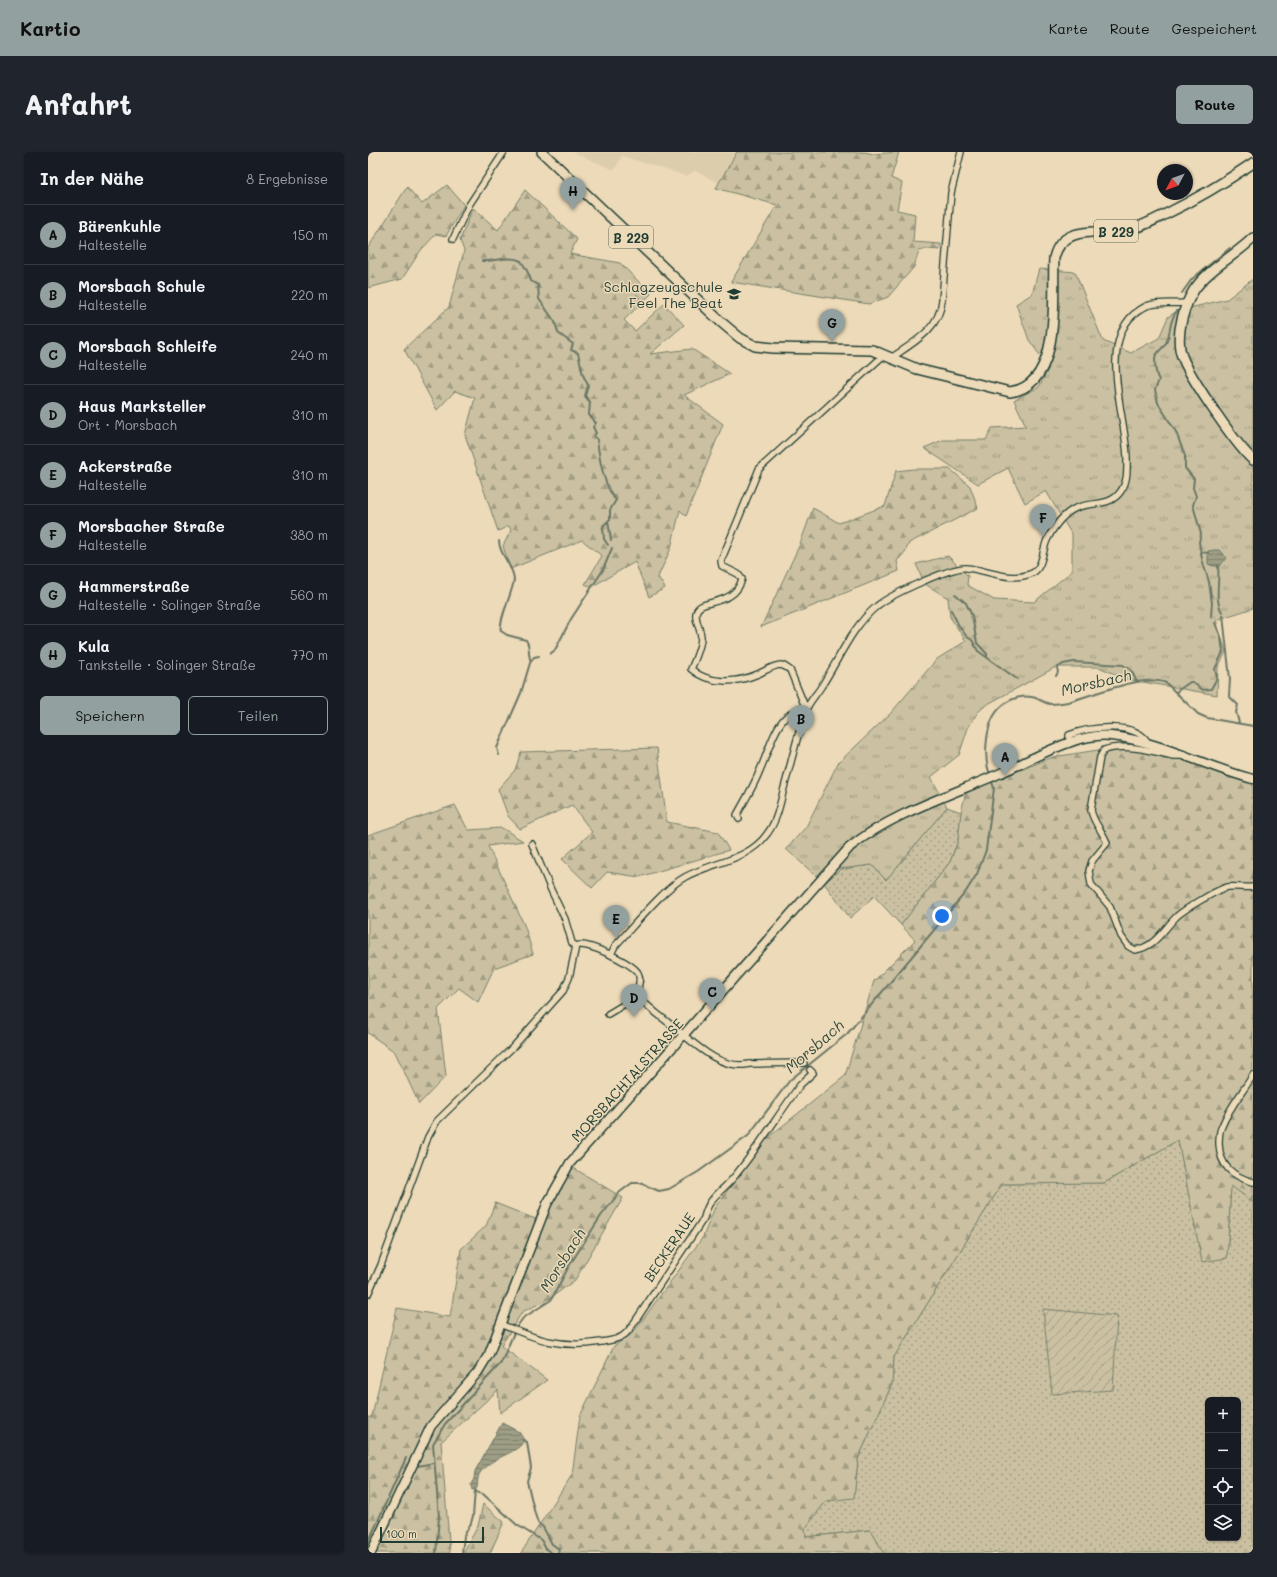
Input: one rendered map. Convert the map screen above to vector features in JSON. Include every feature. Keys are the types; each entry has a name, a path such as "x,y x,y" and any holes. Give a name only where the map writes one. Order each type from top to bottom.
{"main road":[{"name":"B 229","path":"542,152 721,322 749,344 773,348 860,349 888,356 917,369 988,388 1010,392 1021,390 1036,380 1047,357 1051,338 1054,258 1058,247 1063,240 1079,233 1112,232 1136,228 1196,199 1253,163"},
{"path":"1253,238 1203,279 1188,301 1180,338 1180,349 1183,360 1238,443 1253,460"},
{"name":"MORSBACHTALSTRASSE","path":"371,1553 431,1426 478,1372 489,1354 547,1204 563,1174 584,1146 850,847 885,824 1069,744 1105,735 1148,743 1183,755 1215,769 1253,779"}],"street":[{"path":"453,239 469,205 504,152"},
{"path":"806,709 790,670 785,666 776,666 749,678 731,681 719,681 696,674 690,669 701,638 695,614 697,609 702,605 718,602 734,593 740,585 742,579 738,574 722,566 721,561 759,469 888,356 926,333 939,316 942,300 951,193 961,152"},
{"path":"611,954 615,946 670,888 685,877 747,852 766,836 772,827 778,809 806,709 863,620 876,607 910,587 964,567 1002,576 1029,575 1036,571 1039,566 1052,531 1070,511 1087,505 1109,502 1119,494 1124,486 1127,472 1125,429 1116,369 1119,338 1129,320 1146,306 1184,303 1188,301"},
{"path":"739,820 737,815 756,781 779,726 792,713 801,709 806,709"},
{"path":"1183,755 1173,756 1113,747 1104,750 1100,756 1091,810 1092,818 1104,834 1107,843 1092,861 1090,871 1091,884 1110,907 1121,936 1128,946 1134,950 1143,949 1154,943 1178,915 1198,902 1227,887 1253,887"},
{"path":"532,844 565,919 572,943 576,946"},
{"path":"576,946 582,944 611,954 632,966 638,972 640,981 637,995 640,999 704,1051 733,1064 804,1063"},
{"path":"368,1294 381,1265 428,1136 437,1121 514,1046 564,991 569,978 576,946"},
{"path":"608,1014 623,1005 637,990"},
{"name":"BECKERAUE","path":"500,1324 545,1341 565,1345 578,1346 612,1340 624,1335 634,1323 704,1218 707,1206 716,1194 733,1178 800,1085 812,1071"},
{"path":"1253,1075 1221,1126 1219,1137 1220,1155 1230,1172 1240,1178 1253,1182"}],"shaded area":[{"path":"573,152 737,152 719,183 695,171 686,176 622,156 614,170"},
{"path":"1219,550 1226,558 1220,566 1208,564 1208,551"},
{"path":"502,1423 519,1432 524,1440 517,1449 485,1467 479,1475 477,1488 472,1490 471,1484 474,1479 475,1471"}],"green space":[{"path":"737,152 865,152 873,154 899,152 891,178 902,183 897,210 915,214 913,242 941,244 940,250 927,249 919,251 914,267 888,297 869,304 731,282 777,205 716,188"},
{"path":"447,185 464,205 446,236 436,234 421,250 402,279 368,288 368,248 407,187 422,204"},
{"path":"525,190 577,239 570,254 620,263 651,294 624,320 635,331 664,304 684,325 650,354 692,349 730,374 684,395 723,424 686,516 680,510 671,548 658,577 665,588 649,597 635,562 591,587 585,584 602,556 582,540 510,569 503,546 511,530 509,526 498,531 465,435 475,398 455,391 437,410 404,349 449,307 464,251 460,240 473,208 498,230"},
{"path":"1039,269 1075,272 1103,341 1131,353 1159,338 1168,317 1177,311 1227,299 1253,279 1253,608 1216,620 1226,652 1218,667 1217,695 1126,679 1099,667 1056,667 986,705 978,712 968,728 959,755 931,777 947,807 886,880 872,865 841,869 824,883 786,849 806,827 838,763 890,714 937,659 966,641 950,617 948,598 925,584 916,564 948,556 968,576 967,585 994,600 1034,602 1072,571 1072,535 1046,491 1025,503 1008,468 978,484 924,448 943,440 986,440 992,428 1026,426 1014,400 1039,387 1049,368 1029,340 1016,304 1032,294"},
{"path":"914,469 950,469 970,486 978,508 909,543 905,552 897,561 899,571 761,627 800,544 813,508 839,523 885,506 896,471"},
{"path":"1124,746 1190,758 1253,779 1253,1202 1231,1186 1227,1258 1202,1262 1178,1140 1104,1183 1002,1184 894,1357 892,1384 858,1459 854,1498 826,1501 805,1529 806,1537 870,1530 884,1553 521,1553 572,1475 580,1416 614,1346 633,1333 703,1237 715,1207 766,1139 845,1076 874,981 915,940 901,925 950,862 958,841 961,812 966,792 1053,757"},
{"path":"657,748 667,822 718,832 729,850 639,877 607,872 592,888 562,859 592,832 572,805 520,829 508,816 498,789 515,770 521,752"},
{"path":"455,805 468,830 502,828 523,841 488,846 525,927 533,954 494,968 478,1002 459,988 438,1009 446,1076 419,1104 395,1052 368,1033 368,835"},
{"path":"947,807 961,812 958,841 950,862 901,925 874,896 850,918 824,883 841,869 872,865 886,880"},
{"path":"1178,1140 1202,1261 1227,1258 1231,1185 1253,1202 1253,1553 884,1553 870,1530 806,1537 804,1529 826,1501 854,1497 858,1459 892,1384 894,1357 1002,1184 1104,1183"},
{"path":"572,1167 623,1198 575,1280 549,1299 522,1312 501,1346 547,1380 500,1413 498,1390 441,1442 450,1553 368,1553 368,1418 372,1416 397,1308 450,1317 461,1249 486,1226 495,1203 543,1222 549,1204"},
{"path":"1043,1309 1117,1316 1113,1390 1052,1394"},
{"path":"483,1504 504,1522 490,1553 463,1553 478,1526"}],"waterway":[{"path":"1182,293 1192,279 1230,248"},
{"path":"482,261 507,259 517,259 521,261 531,281 538,285 539,299 555,322 558,333 573,344 571,350 578,353 583,375 588,385 585,396 590,402 589,415 596,423 593,427 596,433 594,436 597,439 602,471 608,487 616,500 610,510 610,519 603,526 604,539 608,545"},
{"path":"1177,311 1171,322 1166,343 1155,358 1156,372 1159,380 1155,390 1158,403 1176,432 1185,456 1185,468 1194,479 1193,488 1196,496 1193,505 1201,534 1199,542 1202,559 1209,582 1212,603 1211,616"},
{"path":"608,521 611,540"},
{"path":"499,541 501,551 511,569 514,579 502,620 501,631 507,635 526,640 531,661"},
{"path":"550,654 555,650 571,619 603,570 612,548"},
{"path":"1202,552 1208,553"},
{"path":"1218,566 1218,601 1222,612"},
{"path":"955,594 966,603 972,616 977,643 987,654 987,657"},
{"path":"951,610 959,626 967,637 972,640 978,651 1017,679"},
{"path":"1223,615 1230,679 1229,696 1238,705 1236,712 1239,723"},
{"path":"1176,692 1190,682 1203,690 1211,689 1217,678 1215,669 1223,652 1221,637 1215,623"},
{"path":"499,755 497,748 521,693 530,663 534,657 539,656"},
{"path":"1056,676 1058,672 1057,668 1063,664 1074,662 1123,665 1131,670 1137,682"},
{"name":"Morsbach","path":"990,775 986,749 992,720 996,712 1005,703 1027,696 1050,704 1068,702 1117,686 1145,681 1156,681 1166,683 1198,714 1207,718 1253,726"},
{"name":"Morsbach","path":"436,1553 439,1517 433,1444 445,1424 501,1363 516,1328 523,1318 551,1300 569,1266 601,1216 620,1192 632,1183 640,1183 659,1191 669,1189 698,1172 748,1136 790,1080 847,1034 965,893 977,874 986,850 994,788 991,779"},
{"path":"523,1440 527,1442 531,1468 527,1481 535,1514 538,1523 543,1527 552,1544 559,1549 558,1553"},
{"path":"368,1543 406,1458"},
{"path":"418,1466 434,1463"},
{"path":"462,1553 464,1536 473,1516 475,1490 478,1493 483,1494 517,1525 541,1540 546,1549 551,1553"}],"place":[{"name":"Kula","path":"573,210"},
{"name":"Schlagzeugschule Feel The Beat","path":"734,294"},
{"name":"Hammerstraße","path":"832,342"},
{"name":"Morsbacher Straße","path":"1043,537"},
{"name":"Morsbach Schule","path":"801,738"},
{"name":"Bärenkuhle","path":"1005,776"},
{"name":"Ackerstraße","path":"616,938"},
{"name":"Morsbach Schleife","path":"712,1011"},
{"name":"Haus Marksteller","path":"634,1017"}]}
